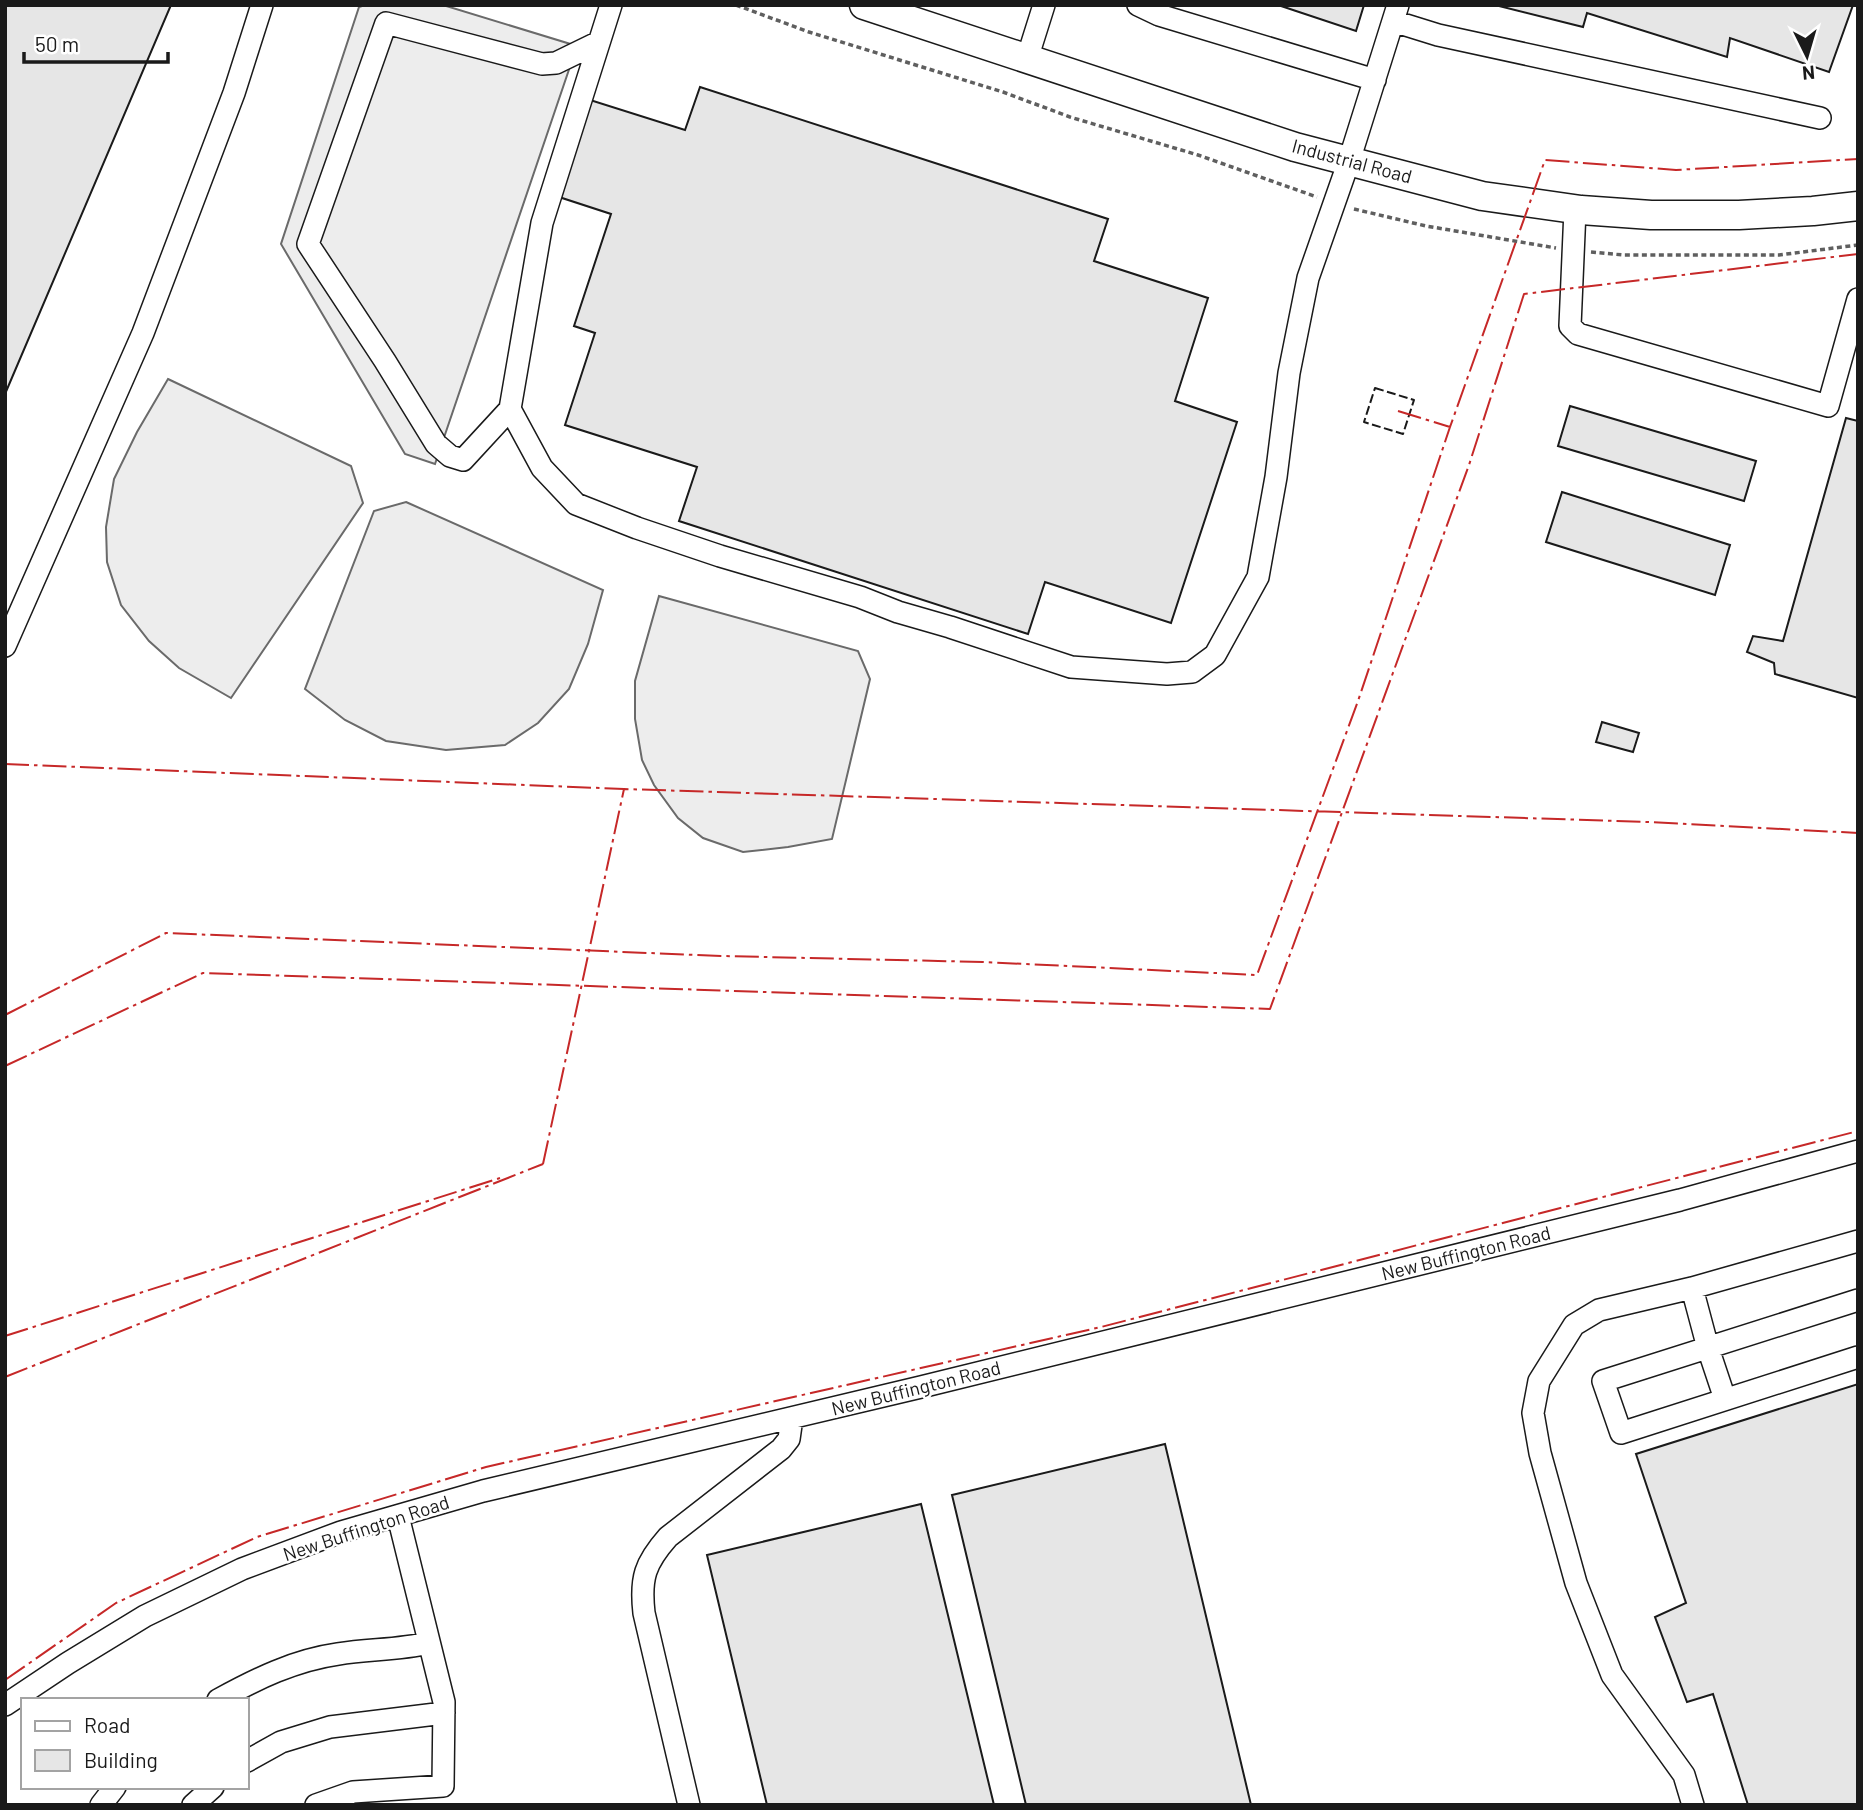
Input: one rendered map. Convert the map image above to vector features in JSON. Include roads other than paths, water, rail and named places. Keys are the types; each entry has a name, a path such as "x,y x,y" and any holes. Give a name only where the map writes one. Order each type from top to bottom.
{"main road":[{"name":"Industrial Road","path":"864,5 1295,147 1482,196 1575,210 1651,215 1739,215 1858,206"}],"street":[{"path":"5,646 143,333 234,93 262,5"},
{"path":"597,43 556,63 542,64 386,23 308,244 436,444 450,456 463,460 510,409 542,223 611,5"},
{"path":"1027,59 1044,5"},
{"path":"1138,5 1159,15 1375,80"},
{"path":"510,409 542,468 576,504 637,528 720,556 860,597 898,612 1071,667 1167,674 1192,672 1215,655 1258,577 1276,477 1289,373 1308,278 1396,13 1438,35 1820,118"},
{"path":"1575,210 1570,326 1578,334 1828,406 1858,299"},
{"name":"New Buffington Road","path":"5,1705 145,1616 242,1569 341,1532 483,1491 1680,1200 1858,1151"},
{"path":"1693,1805 1684,1775 1612,1675 1576,1583 1539,1453 1533,1413 1539,1381 1574,1325 1599,1310 1692,1288 1858,1241"},
{"path":"1692,1288 1708,1348 1726,1399"},
{"path":"1858,1300 1603,1381 1621,1433 1858,1357"},
{"path":"689,1805 644,1613 641,1591 645,1572 652,1555 668,1537 781,1449 789,1439 792,1418"},
{"path":"316,1805 353,1792 443,1796 444,1713 398,1516"},
{"path":"222,1698 255,1679 295,1664 338,1654 402,1649 429,1643"},
{"path":"248,1760 281,1742 330,1727 444,1713"},
{"path":"101,1805 113,1789"},
{"path":"193,1805 211,1789"}]}
